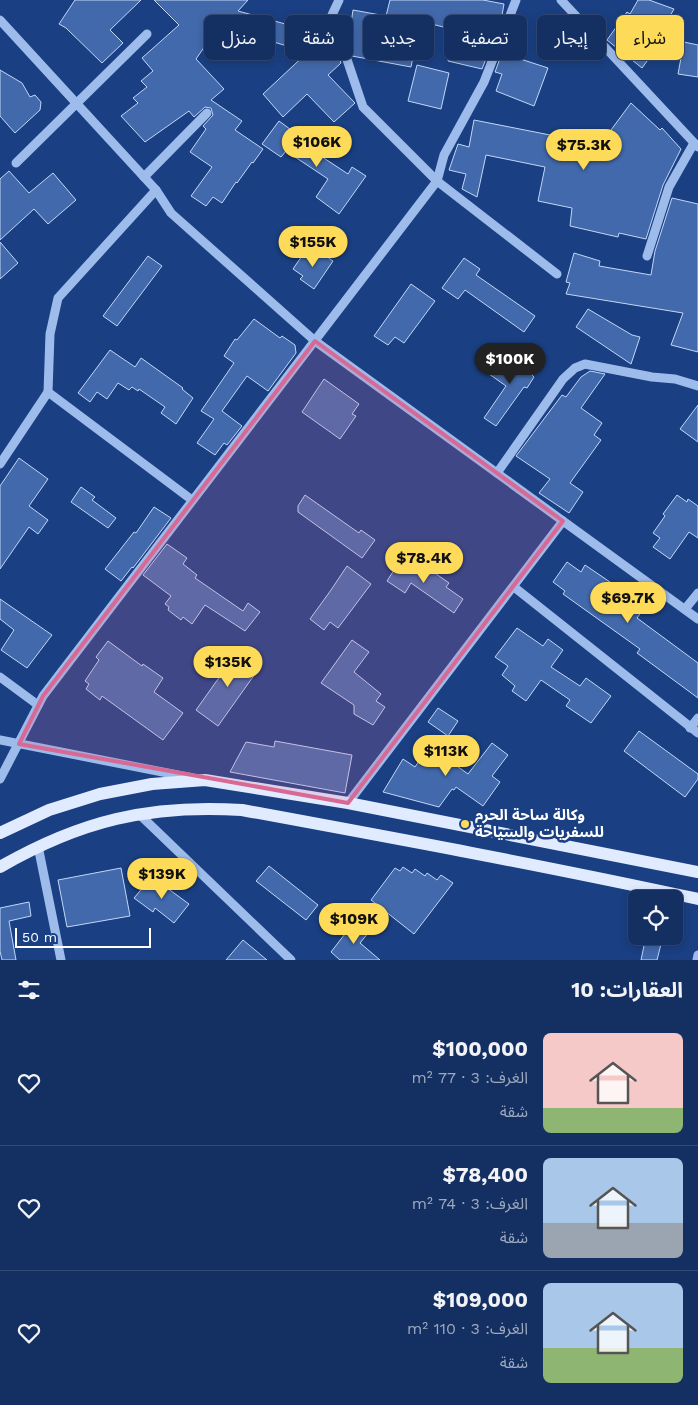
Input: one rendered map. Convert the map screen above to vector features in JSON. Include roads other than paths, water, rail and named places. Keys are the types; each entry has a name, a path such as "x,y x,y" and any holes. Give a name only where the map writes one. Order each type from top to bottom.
{"main road":[{"path":"0,833 49,810 100,794 152,784 205,780 348,803 698,872"},
{"path":"0,867 38,846 88,826 139,814 190,808 242,810 558,869 698,899"}],"street":[{"path":"339,0 332,15 363,107 437,181 556,274"},
{"path":"0,779 43,696 437,181 444,155 484,82 516,0"},
{"path":"561,0 696,145 669,187 647,256"},
{"path":"0,21 156,190 171,213 315,341 698,620"},
{"path":"16,163 147,34"},
{"path":"144,177 206,113"},
{"path":"0,464 48,392 50,334 58,298 156,190"},
{"path":"497,473 563,378 575,368 585,364 652,377 675,379 698,386"},
{"path":"48,392 192,500"},
{"path":"348,803 563,521"},
{"path":"514,587 694,730 698,718"},
{"path":"685,609 698,593"},
{"path":"0,677 38,705"},
{"path":"0,740 205,780"},
{"path":"139,814 291,960"},
{"path":"38,846 61,960"},
{"path":"697,960 698,955"}],"place":[{"name":"وكالة ساحة الحرم للسفريات والسياحة","path":"465,824"}]}
